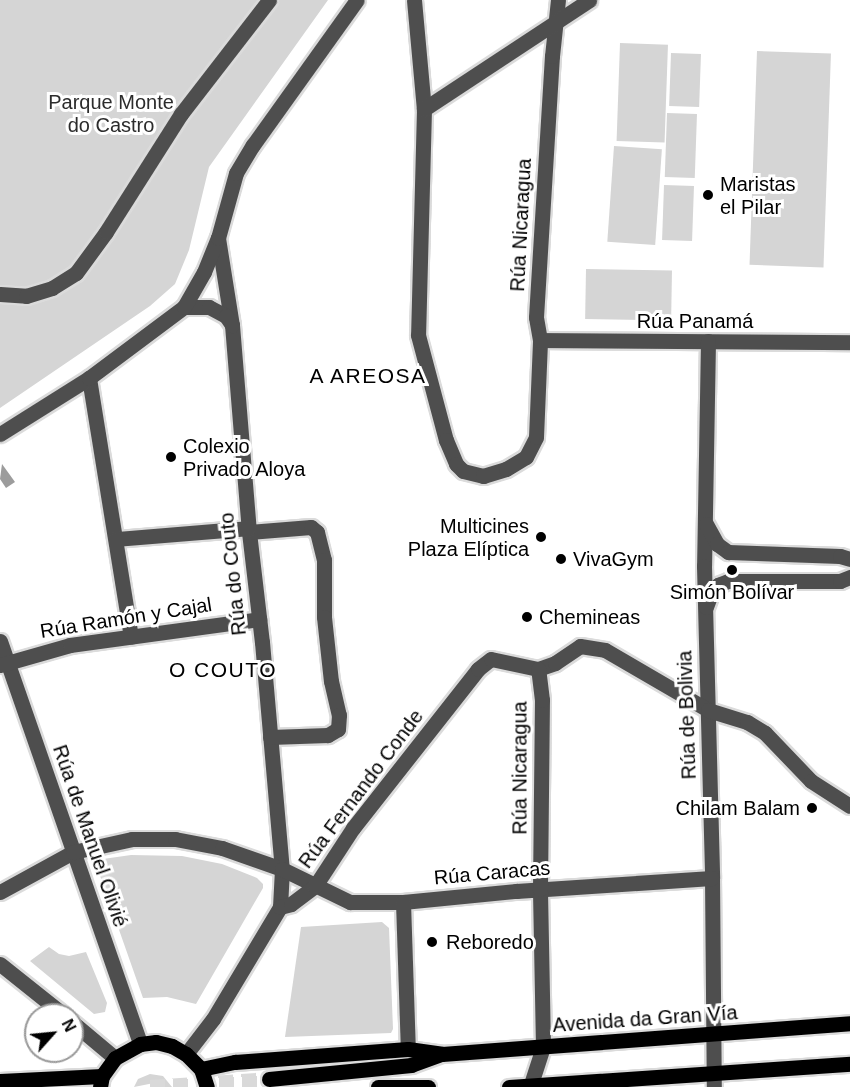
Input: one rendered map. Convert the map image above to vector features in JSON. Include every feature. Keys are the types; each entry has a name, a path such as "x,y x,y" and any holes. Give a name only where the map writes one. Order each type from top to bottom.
{"main road":[{"name":"Avenida da Gran Vía","path":"201,1069 235,1062 408,1049 442,1054 850,1023"},
{"path":"0,1081 101,1082 115,1058 140,1044 156,1042 172,1046 186,1054 201,1069 207,1087"},
{"name":"Avenida da Gran Vía","path":"269,1079 411,1065 442,1054"},
{"path":"509,1087 714,1081 850,1064"},
{"path":"378,1087 428,1087"}],"street":[{"path":"0,294 26,296 52,288 76,273 106,232 181,114 269,0"},
{"path":"0,434 89,378 184,307 204,272 218,237 236,173 253,145 357,0"},
{"path":"414,0 424,109 589,0"},
{"name":"Rúa Nicaragua","path":"424,109 418,335 446,440 456,464 463,471 483,476 506,469 531,452 536,436 540,340 536,317 552,56 558,0"},
{"name":"Rúa do Couto","path":"218,237 232,325 249,530 282,869 280,907"},
{"path":"184,307 209,307 226,316 232,325"},
{"name":"Rúa Panamá","path":"540,340 850,342"},
{"name":"Rúa de Bolivia","path":"708,341 704,612 712,878 714,1081"},
{"path":"89,378 131,637"},
{"path":"704,521 717,544 728,552 840,555 850,559"},
{"path":"116,540 311,527 317,532 324,560 324,617 331,681 339,715 338,729 328,735 270,737"},
{"path":"704,612 711,594 718,585 728,581 840,581 850,577"},
{"name":"Rúa Ramón y Cajal","path":"4,664 70,645 259,619"},
{"name":"Rúa de Manuel Olivié","path":"0,641 4,664 140,1044"},
{"path":"538,669 555,663 580,646 605,650 708,710 747,723 765,733 811,781 850,806"},
{"name":"Rúa Fernando Conde","path":"280,907 291,904 315,886 353,828 485,661 491,659 538,669"},
{"name":"Rúa Nicaragua","path":"530,1087 543,1047 540,889 542,700 538,669"},
{"name":"Rúa Caracas","path":"0,892 73,852 116,840 175,839 222,848 282,869 350,902 403,902 540,889 712,878"},
{"path":"403,902 408,1049"},
{"path":"186,1054 213,1019 280,907"},
{"path":"0,964 49,1003"},
{"path":"84,1032 115,1058"}],"green space":[{"name":"Parque Monte do Castro","path":"0,0 328,0 209,167 189,250 175,284 150,306 0,408"},
{"path":"620,43 668,45 665,143 617,141"},
{"path":"757,51 831,54 823,267 750,265"},
{"path":"671,53 701,54 699,107 669,106"},
{"path":"667,113 697,114 695,178 665,177"},
{"path":"614,146 662,149 655,245 607,242"},
{"path":"664,185 694,186 692,241 662,240"},
{"path":"586,269 672,271 671,320 585,319"},
{"path":"131,855 182,856 222,864 257,878 263,884 263,888 196,1004 167,997 143,998 98,870 103,859"},
{"path":"382,922 389,928 393,1029 391,1033 285,1037 301,927"},
{"path":"49,947 59,954 69,956 86,952 107,1003 105,1012 94,1014 84,1006 84,1003 81,1003 30,961"},
{"path":"150,1074 163,1076 172,1087 162,1087 154,1083 134,1087 138,1079"}],"shaded area":[{"path":"2,464 15,482 6,488 0,479"}],"tunnel":[{"path":"150,1087 269,1079"}],"place":[{"name":"Maristas el Pilar","path":"708,195"},
{"name":"Colexio Privado Aloya","path":"171,457"},
{"name":"Multicines Plaza Elíptica","path":"541,537"},
{"name":"VivaGym","path":"561,559"},
{"name":"Simón Bolívar","path":"732,570"},
{"name":"Chemineas","path":"527,617"},
{"name":"Chilam Balam","path":"812,808"},
{"name":"Reboredo","path":"432,942"}],"district":[{"name":"A AREOSA","path":"368,376"},
{"name":"O COUTO","path":"223,670"}]}
